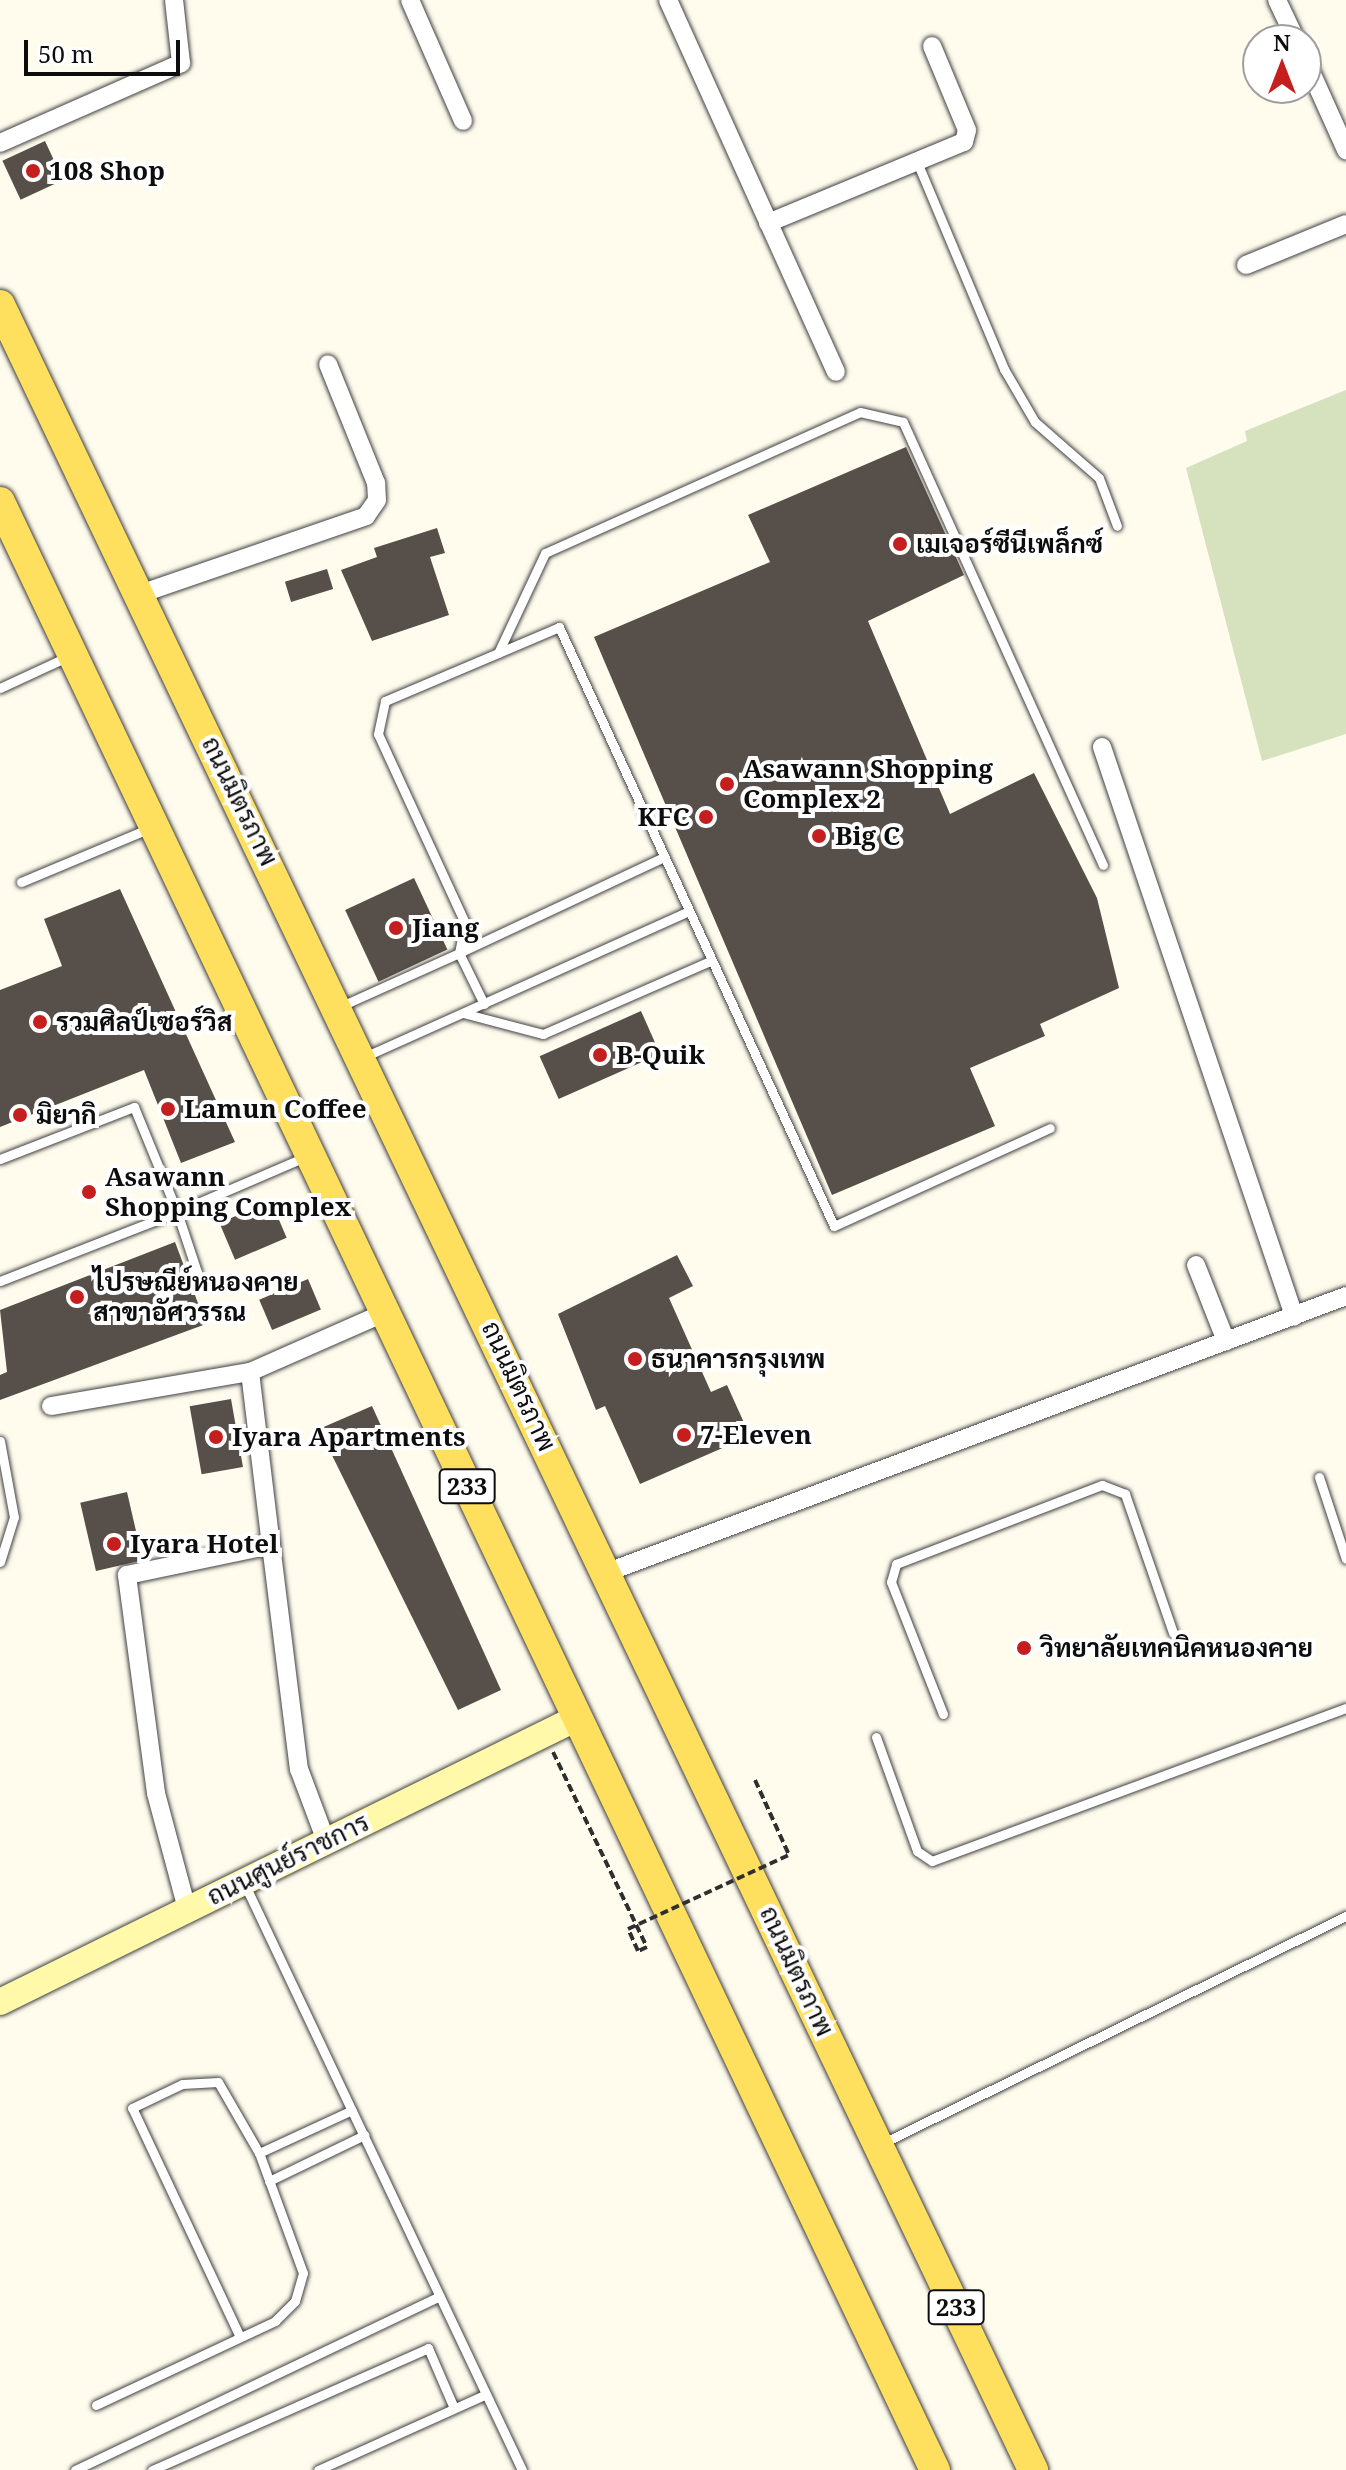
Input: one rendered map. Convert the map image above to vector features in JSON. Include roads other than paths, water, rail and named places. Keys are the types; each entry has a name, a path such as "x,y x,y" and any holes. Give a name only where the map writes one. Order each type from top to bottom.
{"main road":[{"name":"ถนนมิตรภาพ","path":"0,305 363,1057 1033,2470"},
{"name":"233","path":"0,502 150,828 935,2470"},
{"path":"990,2380 1047,2470"}],"street":[{"path":"0,143 181,63 174,0"},
{"path":"410,0 463,121"},
{"path":"668,0 836,372"},
{"path":"1277,0 1288,24"},
{"path":"768,223 917,162 968,137 932,46"},
{"path":"1322,97 1346,150"},
{"path":"1246,265 1346,224"},
{"path":"140,594 366,516 377,500 376,483 328,364"},
{"path":"1102,747 1294,1316"},
{"path":"1196,1265 1226,1341"},
{"path":"608,1572 1346,1296"},
{"path":"51,1406 250,1372 384,1313"},
{"path":"250,1372 299,1769 326,1841"},
{"path":"187,1909 156,1793 127,1575 271,1545"},
{"name":"ถนนศูนย์ราชการ","path":"0,2002 577,1718"}],"lane":[{"path":"917,162 1004,369 1035,422 1099,478 1117,526"},
{"path":"498,653 545,553 860,412 903,422 1103,865"},
{"path":"484,1004 459,953 465,923 378,734 385,701 559,627 834,1226 1050,1128"},
{"path":"0,688 71,656"},
{"path":"21,882 150,828"},
{"path":"339,1007 664,857"},
{"path":"363,1057 689,911"},
{"path":"463,1013 543,1034 712,960"},
{"path":"0,1159 134,1107 177,1212 197,1272 190,1283"},
{"path":"0,1281 177,1212 308,1156"},
{"path":"0,1441 14,1517 0,1562"},
{"path":"1319,1477 1346,1559"},
{"path":"943,1714 891,1582 896,1564 1102,1485 1125,1494 1173,1633"},
{"path":"876,1737 917,1851 932,1861 1346,1708"},
{"path":"244,1882 522,2470"},
{"path":"880,2144 1346,1916"},
{"path":"96,2405 275,2321 295,2301 303,2273 259,2153 218,2082 182,2084 132,2108 240,2337"},
{"path":"259,2153 352,2110"},
{"path":"269,2181 364,2135"},
{"path":"75,2470 440,2296"},
{"path":"152,2470 428,2348 454,2408"},
{"path":"318,2470 486,2394"}],"place":[{"name":"108 Shop","path":"33,171"},
{"name":"เมเจอร์ซีนีเพล็กซ์","path":"900,544"},
{"name":"Asawann Shopping Complex 2","path":"727,784"},
{"name":"KFC","path":"706,817"},
{"name":"Big C","path":"819,836"},
{"name":"Jiang","path":"396,928"},
{"name":"รวมศิลป์เซอร์วิส","path":"40,1022"},
{"name":"B-Quik","path":"600,1055"},
{"name":"Lamun Coffee","path":"168,1109"},
{"name":"มิยากิ","path":"20,1115"},
{"name":"Asawann Shopping Complex","path":"89,1192"},
{"name":"ไปรษณีย์หนองคาย สาขาอัศวรรณ","path":"77,1297"},
{"name":"ธนาคารกรุงเทพ","path":"635,1359"},
{"name":"7-Eleven","path":"684,1435"},
{"name":"Iyara Apartments","path":"216,1437"},
{"name":"Iyara Hotel","path":"114,1544"},
{"name":"วิทยาลัยเทคนิคหนองคาย","path":"1024,1648"}]}
